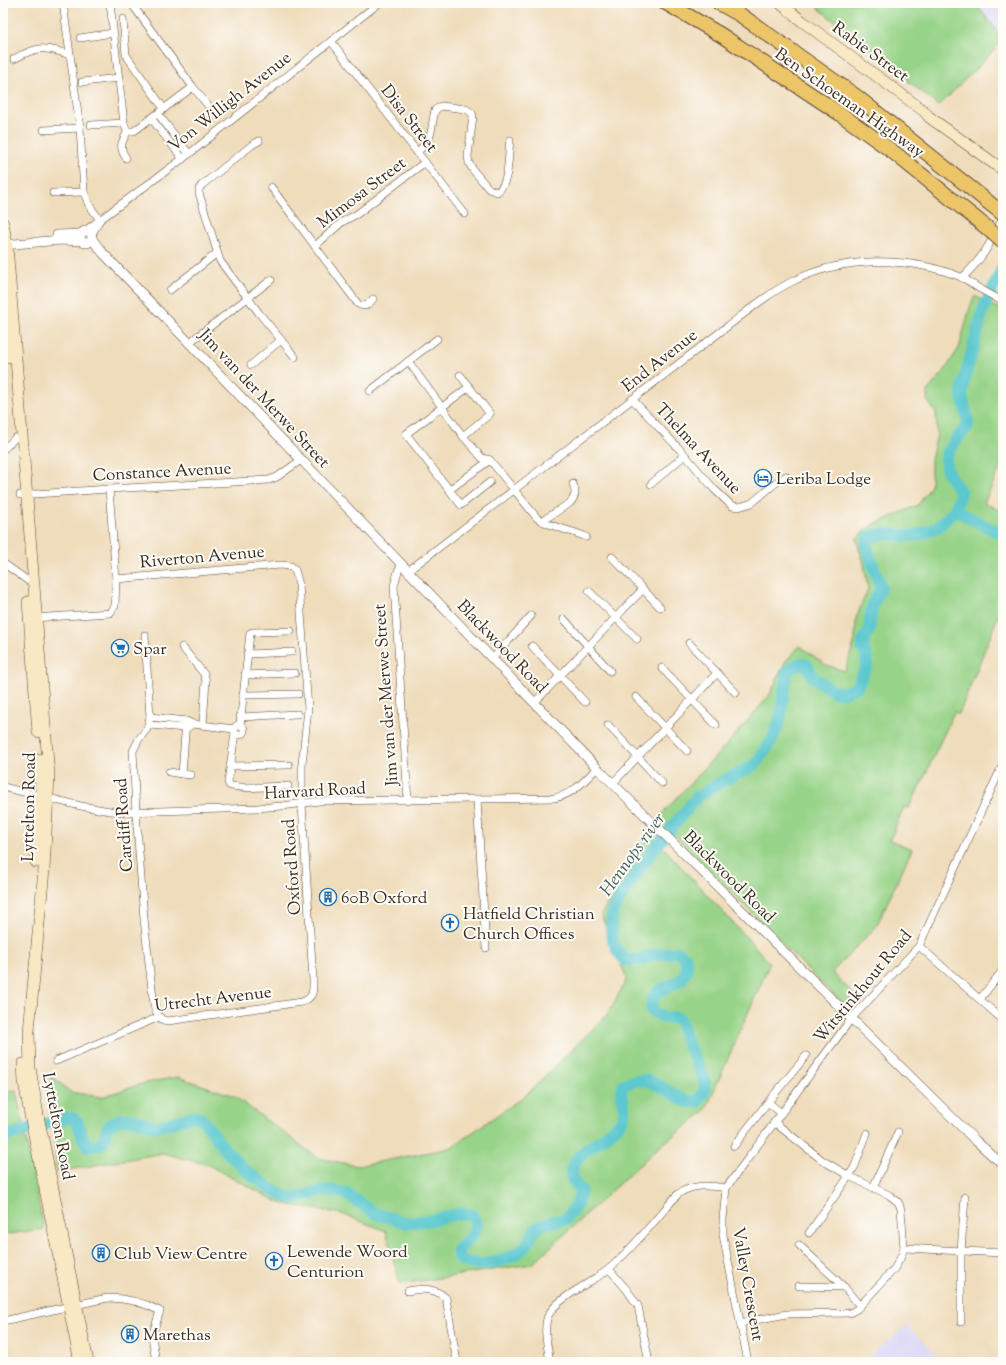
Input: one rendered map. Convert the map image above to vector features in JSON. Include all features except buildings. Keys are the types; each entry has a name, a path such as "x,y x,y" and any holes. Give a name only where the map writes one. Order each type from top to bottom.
{"highway":[{"name":"Ben Schoeman Highway","path":"666,3 721,35 839,113 892,151 1003,242"},
{"name":"Ben Schoeman Highway","path":"719,3 739,14 857,97 1001,213"}],"main road":[{"name":"Rabie Street","path":"780,3 802,22 924,111 929,117 998,162 1003,170"},
{"path":"998,162 1003,175"},
{"name":"Lyttelton Road","path":"3,224 33,618 41,771 45,797 22,1057 24,1082 34,1115 73,1305 88,1362"},
{"name":"Lyttelton Road","path":"3,306 15,438 23,495"},
{"name":"Lyttelton Road","path":"73,1305 80,1362"}],"street":[{"path":"63,3 80,128 84,192 89,205 99,221"},
{"path":"110,3 124,127 128,131 134,131 194,87"},
{"path":"131,3 214,113"},
{"name":"Von Willigh Avenue","path":"87,237 99,221 183,159 379,3"},
{"path":"123,19 126,55 164,109"},
{"path":"80,38 114,33"},
{"name":"Disa Street","path":"331,41 465,214"},
{"path":"14,58 28,51 39,48 53,49 70,55"},
{"path":"82,82 118,78"},
{"path":"417,152 426,145 430,138 435,110 437,107 445,106 466,109 472,113 473,116 468,156 470,164 473,170 489,189 497,192 503,186 506,177 510,140"},
{"path":"158,114 189,154"},
{"path":"151,118 183,159"},
{"path":"91,126 124,124"},
{"path":"44,130 80,128"},
{"path":"126,158 122,152 122,144 128,131"},
{"path":"259,141 207,180 199,189 217,253 224,266 295,356"},
{"name":"Mimosa Street","path":"315,246 342,222 357,214 425,162"},
{"path":"271,188 358,304 366,306 373,299"},
{"path":"53,193 84,192"},
{"path":"1000,300 962,278 976,265 985,253 1001,213"},
{"path":"5,242 60,240 87,237"},
{"name":"Jim van der Merwe Street","path":"87,237 190,342 405,568 398,571 394,586 408,801"},
{"path":"170,290 217,253"},
{"name":"End Avenue","path":"405,568 515,491 632,399 774,292 793,281 815,272 856,262 878,261 932,268 962,278"},
{"path":"190,342 271,280"},
{"path":"370,391 436,339"},
{"path":"251,365 281,340"},
{"path":"408,361 463,436 482,458 490,460 537,518 586,537"},
{"path":"460,375 490,414 463,436"},
{"path":"469,387 406,434 461,505 490,482"},
{"name":"Thelma Avenue","path":"632,399 685,455 714,489 732,506 746,506 752,503 786,476"},
{"path":"3,450 15,438"},
{"path":"651,484 685,455"},
{"name":"Constance Avenue","path":"23,495 269,480 277,477 301,460"},
{"path":"449,490 490,460"},
{"path":"542,521 566,506 574,499 575,490 573,484"},
{"path":"33,618 102,614 110,613 113,610 116,601 116,579 109,489"},
{"path":"612,557 660,607"},
{"path":"3,563 30,582"},
{"name":"Riverton Avenue","path":"116,579 267,565 291,566"},
{"name":"Oxford Road","path":"291,566 296,570 299,585 307,697 307,720 302,764 302,804 314,980 312,994 309,999"},
{"name":"Blackwood Road","path":"405,568 597,768 658,826 851,1019 975,1140 1003,1163"},
{"path":"535,702 643,589"},
{"path":"589,591 637,639"},
{"path":"492,659 531,616"},
{"path":"564,619 610,671"},
{"path":"288,786 231,787 228,782 243,696 250,634 253,632 291,632"},
{"path":"145,635 150,721 237,726 298,714"},
{"path":"689,643 736,693"},
{"path":"532,646 586,702"},
{"path":"182,647 204,674 206,681 202,724"},
{"path":"247,654 292,652"},
{"path":"662,668 716,725"},
{"path":"245,675 295,673"},
{"path":"614,783 717,673"},
{"path":"243,696 298,694"},
{"path":"636,697 687,751"},
{"name":"Cardiff Road","path":"150,721 135,744 133,751 144,919 155,1009 159,1017"},
{"path":"182,774 186,724"},
{"path":"608,725 662,783"},
{"name":"Witstinkhout Road","path":"726,1188 851,1019 919,946 1003,764"},
{"path":"230,766 289,765"},
{"name":"Harvard Road","path":"3,787 110,811 136,812 257,808 333,801 477,800 562,797 574,790 597,768"},
{"path":"169,772 191,775"},
{"path":"477,800 486,948"},
{"path":"919,946 1003,1020"},
{"path":"980,999 1003,970"},
{"name":"Utrecht Avenue","path":"56,1061 159,1017 168,1021 302,1002 309,999"},
{"path":"734,1146 806,1056"},
{"path":"768,1102 781,1113"},
{"path":"740,1323 780,1315 850,1313 860,1306 894,1269 904,1248 901,1210 900,1206 892,1196 849,1176 822,1160 774,1122"},
{"path":"873,1188 898,1132"},
{"path":"809,1233 855,1166 867,1133"},
{"path":"550,1362 546,1327 548,1316 551,1311 568,1296 609,1269 656,1220 678,1194 687,1188 695,1186 726,1188"},
{"name":"Valley Crescent","path":"726,1188 723,1235 748,1362"},
{"path":"961,1322 961,1251 965,1197"},
{"path":"799,1245 844,1287 860,1306"},
{"path":"904,1248 1003,1253"},
{"path":"609,1269 627,1290 638,1306 649,1362"},
{"path":"799,1286 844,1287"},
{"path":"408,1291 415,1289 433,1290 442,1294 446,1298 457,1362"},
{"path":"3,1321 107,1298 118,1298 139,1302 160,1311 152,1336 156,1362"}],"shaded area":[{"path":"975,3 1003,3 1003,38"},
{"path":"907,1325 944,1362 862,1362"}],"green space":[{"path":"812,3 975,3 1003,38 1003,41 939,106"},
{"path":"975,296 1003,311 1003,462 984,503 1003,512 1003,604 959,714 954,712 909,808 904,807 890,840 912,849 876,927 832,972 861,1002 853,1006 847,1006 820,982 658,818 730,741 769,696 785,662 800,646 826,665 845,671 855,640 856,618 868,589 864,564 856,539 870,526 918,505 931,486 931,460 937,434 936,413 927,400 928,390 943,373 959,348 970,307"},
{"path":"648,831 770,963 705,1111 658,1148 532,1264 400,1284 386,1231 342,1214 280,1203 208,1165 163,1153 57,1172 50,1074 70,1092 101,1097 145,1083 178,1077 234,1096 318,1158 358,1166 450,1148 526,1095 607,1015 627,979 601,915"},
{"path":"16,1090 44,1229 3,1235 3,1091"}],"waterway":[{"name":"Hennops river","path":"3,1137 62,1119 72,1118 77,1121 83,1138 88,1146 95,1146 103,1142 107,1128 112,1123 123,1119 134,1119 155,1127 196,1116 203,1120 226,1151 250,1174 271,1189 287,1197 297,1198 330,1190 347,1194 374,1213 407,1223 432,1220 462,1213 472,1215 475,1221 475,1230 470,1238 458,1250 458,1257 473,1264 492,1263 510,1257 525,1247 536,1229 546,1223 566,1219 577,1204 581,1190 573,1179 572,1168 577,1159 585,1151 607,1135 622,1119 624,1109 621,1092 624,1084 646,1080 658,1085 687,1102 698,1101 705,1090 704,1079 685,1038 680,1019 674,1017 666,1018 652,1011 652,1002 655,995 659,991 683,978 686,971 686,958 678,952 652,955 640,960 625,960 618,952 612,938 611,925 613,910 651,853 697,797 723,781 755,765 772,740 780,720 787,671 800,663 807,665 813,677 833,691 843,693 857,687 867,665 863,644 869,631 872,606 881,587 866,546 869,537 884,534 914,536 937,528 955,510 961,493 949,475 946,467 946,455 967,427 968,420 962,396 964,381 983,310 1003,267"},
{"path":"955,510 1003,535"}],"place":[{"name":"Leriba Lodge","path":"763,478"},
{"name":"Spar","path":"120,648"},
{"name":"60B Oxford","path":"328,897"},
{"name":"Hatfield Christian Church Offices","path":"450,923"},
{"name":"Club View Centre","path":"101,1253"},
{"name":"Lewende Woord Centurion","path":"274,1261"},
{"name":"Marethas","path":"130,1334"}]}
